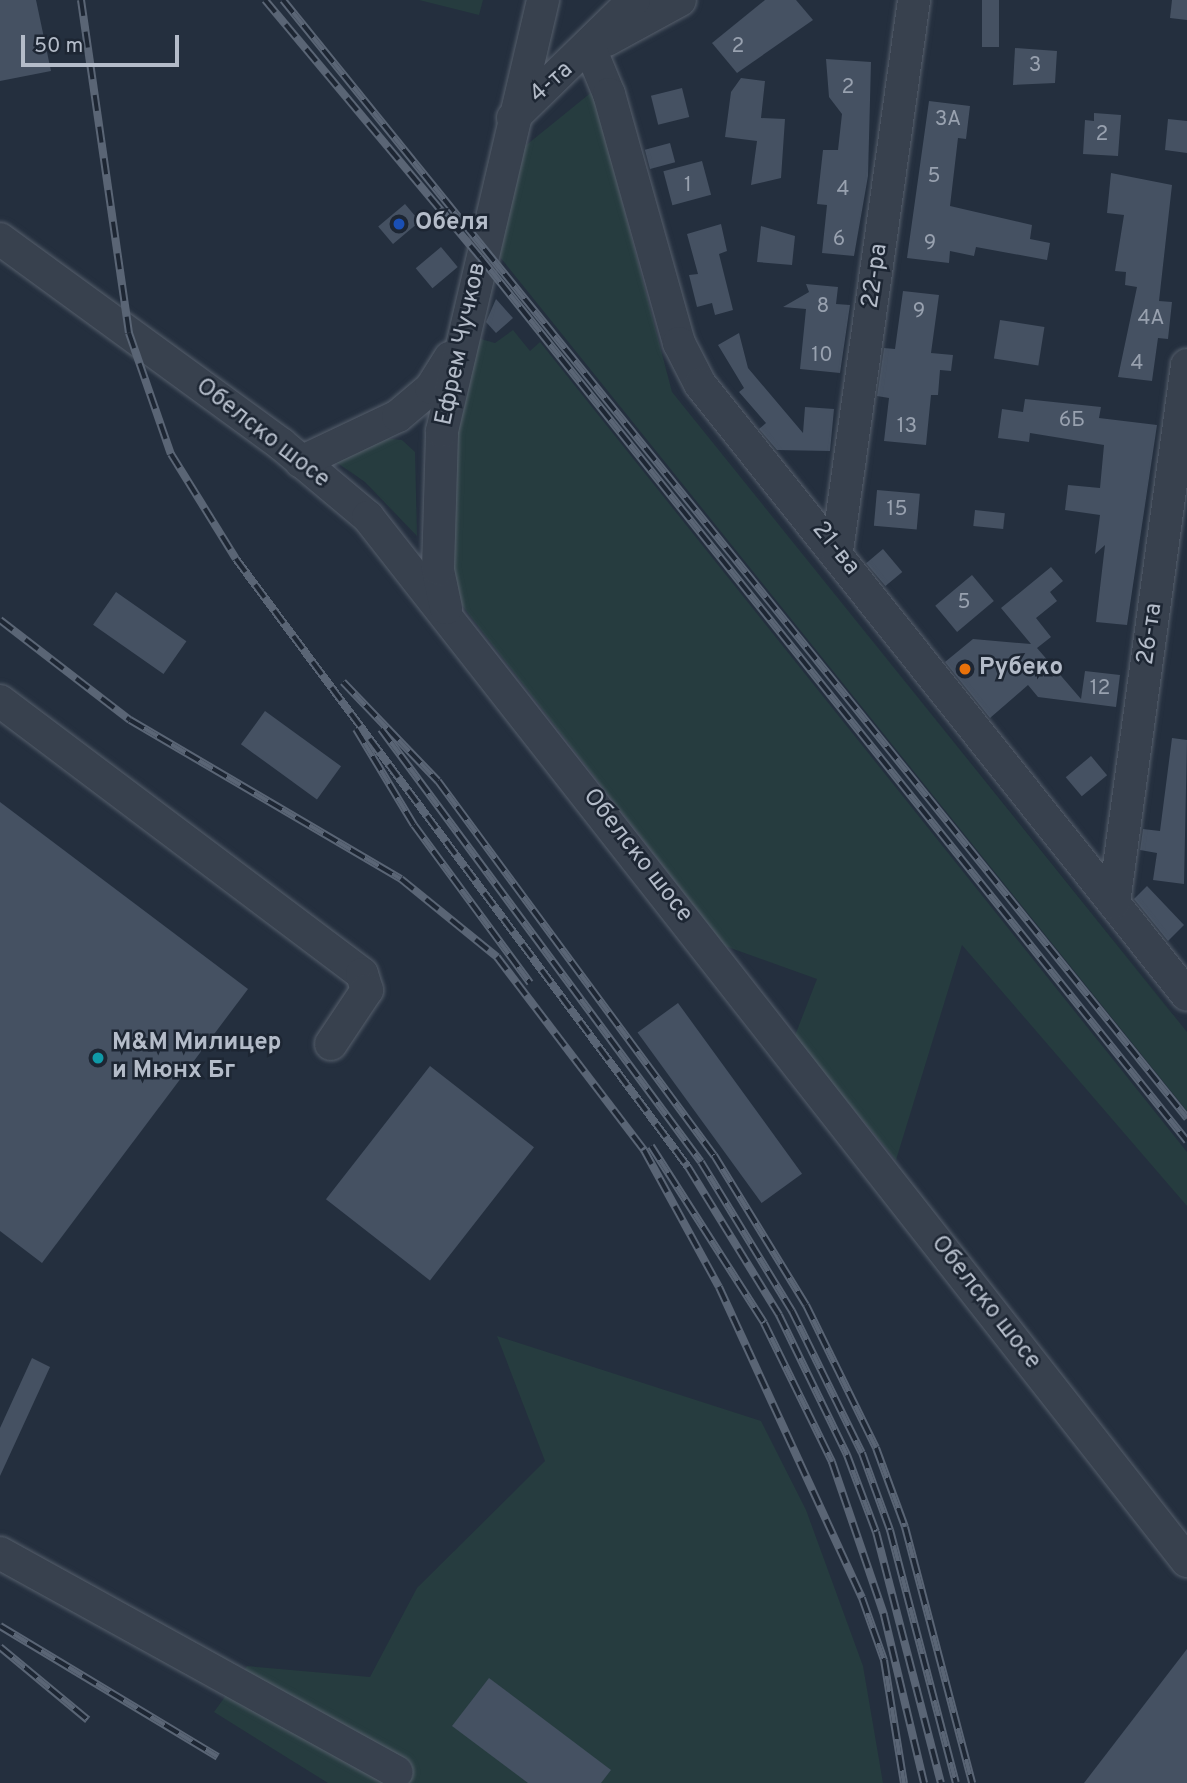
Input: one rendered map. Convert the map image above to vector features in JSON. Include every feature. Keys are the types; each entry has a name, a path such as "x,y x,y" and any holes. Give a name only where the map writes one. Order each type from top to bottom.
{"street":[{"name":"Ефрем Чучков","path":"446,610 438,569 442,431 458,344 543,0"},
{"name":"4-та","path":"513,118 590,48 634,0"},
{"name":"4-та","path":"590,48 680,0"},
{"name":"22-ра","path":"837,551 914,0"},
{"name":"21-ва","path":"590,48 609,94 688,364 1187,995"},
{"name":"Обелско шосе","path":"0,239 301,462 368,517 446,610 1187,1561"},
{"path":"301,462 398,416 431,388 458,344"},
{"name":"26-та","path":"1114,903 1187,365"},
{"path":"0,701 362,974 368,989 331,1044"},
{"path":"0,1553 396,1772"}],"green space":[{"path":"419,0 483,0 479,15"},
{"path":"593,91 672,392 1187,1032 1187,1111 496,252 519,151"},
{"path":"513,330 530,351 540,342 1187,1152 1187,1206 962,945 896,1160 794,1038 817,979 725,946 458,600 447,559 454,409 474,337 495,343"},
{"path":"383,438 402,440 415,452 417,536 365,482 336,462"},
{"path":"497,1336 761,1421 806,1510 863,1666 883,1783 328,1783 214,1712 247,1666 370,1677 417,1588 545,1461"}],"building":[{"path":"0,0 36,0 51,71 0,81"},
{"path":"765,0 796,0 813,20 737,73 712,43"},
{"path":"982,0 999,0 999,47 982,47"},
{"path":"1172,0 1187,0 1187,20 1170,18"},
{"path":"1015,48 1057,51 1055,83 1013,85"},
{"path":"826,59 871,62 868,176 854,256 822,253 827,205 817,204 823,150 838,150 842,114 829,97"},
{"path":"741,78 765,81 761,118 785,119 781,178 751,185 757,141 725,137 731,92"},
{"path":"682,88 689,117 658,125 651,96"},
{"path":"929,101 970,106 966,139 958,138 950,206 1032,225 1030,239 1050,243 1047,260 976,247 974,256 950,251 949,263 907,258"},
{"path":"1094,113 1121,115 1118,156 1083,154 1085,120 1094,121"},
{"path":"1168,119 1187,121 1187,153 1165,150"},
{"path":"670,143 675,162 650,169 645,150"},
{"path":"702,161 711,195 672,205 663,171"},
{"path":"1111,173 1172,185 1159,301 1172,302 1168,339 1158,338 1152,381 1118,377 1137,287 1125,285 1126,272 1115,271 1124,215 1107,213"},
{"path":"405,204 420,222 393,244 378,226"},
{"path":"721,224 727,251 719,254 733,310 715,315 712,303 697,307 689,275 698,274 687,234"},
{"path":"761,226 795,236 792,265 757,262"},
{"path":"441,247 458,267 432,288 416,268"},
{"path":"806,284 838,287 836,304 850,305 840,373 800,369 806,309 783,307 809,292"},
{"path":"903,291 939,295 931,353 953,355 951,371 940,370 938,395 931,395 926,445 884,441 889,398 877,396 884,348 895,349"},
{"path":"496,299 513,318 496,333 486,322"},
{"path":"1000,320 1044,327 1038,366 994,359"},
{"path":"739,333 748,368 803,433 805,407 834,409 830,451 777,450 759,429 766,423 739,392 744,388 718,345"},
{"path":"1025,399 1101,407 1099,418 1157,425 1127,625 1096,622 1105,545 1095,554 1100,515 1065,510 1068,485 1100,488 1104,445 1030,433 1029,442 998,438 1002,409 1023,412"},
{"path":"877,490 920,494 917,530 874,526"},
{"path":"975,510 1005,513 1003,529 973,526"},
{"path":"883,549 902,572 885,586 866,563"},
{"path":"1051,567 1063,581 1050,592 1057,601 1036,618 1051,637 1037,648 1081,699 1085,671 1120,675 1116,707 1038,697 1028,685 990,718 945,662 973,639 1031,644 1001,608"},
{"path":"972,575 994,601 957,632 935,606"},
{"path":"116,592 186,641 164,674 93,625"},
{"path":"265,711 341,766 317,799 241,744"},
{"path":"1172,738 1187,740 1184,884 1153,880 1157,853 1140,850 1143,829 1160,831"},
{"path":"1091,756 1107,775 1082,796 1066,777"},
{"name":"М&M Mилицер и Мюнх Бг","path":"0,802 248,989 42,1263 0,1231"},
{"path":"1147,886 1184,925 1168,941 1134,899"},
{"path":"678,1003 802,1174 762,1203 638,1032"},
{"path":"430,1066 534,1147 430,1280 326,1199"},
{"path":"32,1358 50,1367 0,1476 0,1428"},
{"path":"1187,1649 1187,1783 1084,1783"},
{"path":"489,1678 611,1770 601,1783 528,1783 452,1726"}],"railway":[{"path":"81,0 129,333 171,454 236,559 688,1167 779,1315 847,1455 876,1532 941,1783"},
{"path":"265,0 480,257 1187,1141"},
{"path":"283,0 1187,1118"},
{"path":"0,620 130,720 401,879 497,957 644,1150 719,1287 862,1598 884,1660 904,1783"},
{"path":"343,682 438,781 714,1155 806,1305 876,1448 905,1527 972,1783"},
{"path":"356,729 414,825 530,983"},
{"path":"381,729 701,1162 792,1311 862,1453 890,1530 956,1783"},
{"path":"651,1146 764,1323 832,1462 884,1615 924,1783"},
{"path":"0,1626 218,1757"},
{"path":"0,1647 88,1720"}],"place":[{"name":"Обеля","path":"399,224"},
{"name":"Рубеко","path":"965,669"},
{"name":"М&M Mилицер и Мюнх Бг","path":"98,1058"}]}
